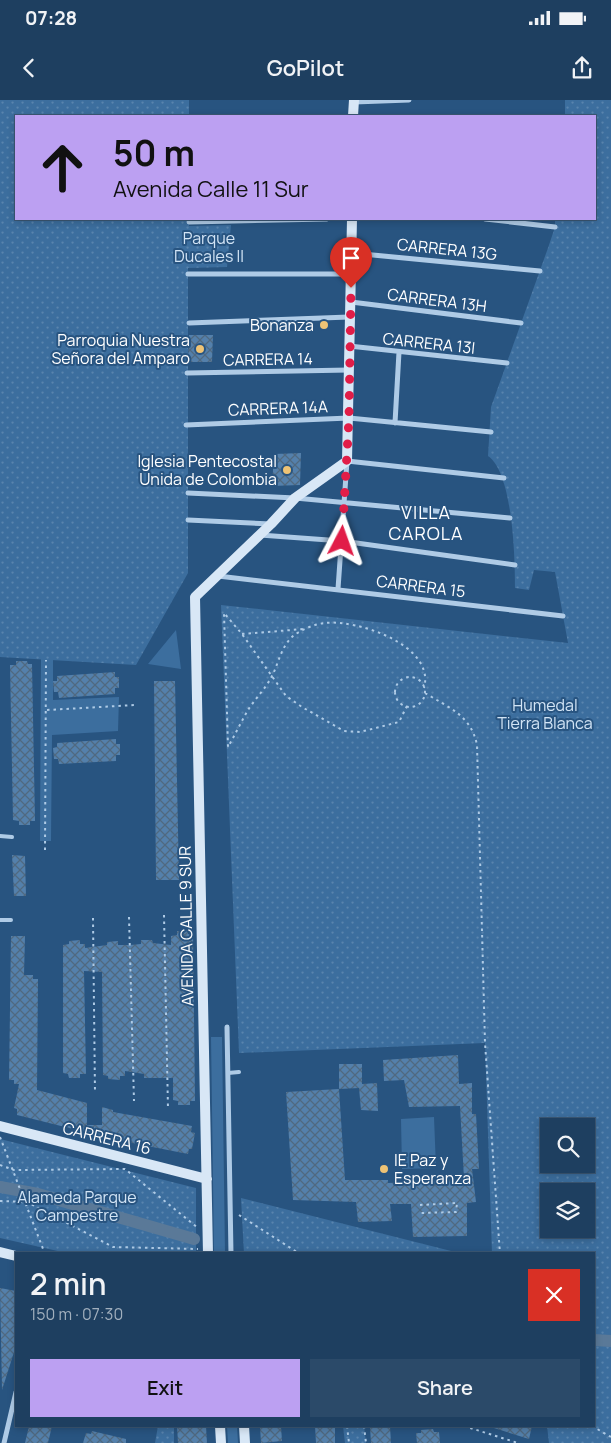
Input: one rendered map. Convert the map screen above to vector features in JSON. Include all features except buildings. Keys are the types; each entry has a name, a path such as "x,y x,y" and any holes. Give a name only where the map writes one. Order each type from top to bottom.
{"street":[{"path":"353,115 354,101 409,100"},
{"path":"189,222 281,220"},
{"path":"338,588 349,418 349,317 352,220"},
{"path":"494,220 555,227"},
{"name":"CARRERA 13G","path":"352,252 540,271"},
{"path":"188,274 351,274"},
{"name":"CARRERA 13H","path":"350,302 521,323"},
{"path":"189,323 349,317"},
{"name":"CARRERA 13I","path":"349,346 507,364"},
{"path":"395,423 399,352"},
{"name":"CARRERA 14","path":"187,373 350,370"},
{"name":"CARRERA 14A","path":"186,424 349,418 491,432"},
{"path":"217,576 295,498 347,461 504,478"},
{"path":"188,493 295,498 510,518"},
{"path":"188,520 271,524"},
{"path":"260,535 342,541 515,565"},
{"name":"CARRERA 15","path":"217,576 338,588 563,616"},
{"name":"AVENIDA CALLE 9 SUR","path":"208,1252 195,597 217,576"},
{"path":"227,1027 231,1252"},
{"name":"CARRERA 16","path":"0,1126 207,1179"},
{"path":"0,1252 15,1256"},
{"path":"4,1443 15,1396"},
{"path":"220,1427 221,1443"},
{"path":"244,1427 245,1443"}],"lane":[{"path":"0,836 12,837"},
{"path":"0,920 11,920"},
{"path":"228,1073 239,1072"}],"path":[{"path":"306,628 284,646 272,677 248,710 228,747 224,613 242,634 272,677 286,696 344,731 360,732 399,722 406,706"},
{"path":"242,634 306,628 325,623 352,624 376,631 414,653 422,668 425,693 420,703 406,706"},
{"path":"45,850 46,660"},
{"path":"406,706 396,697 397,683 410,677 419,680 424,688"},
{"path":"425,693 463,717 474,731 477,745 485,1043 500,1252"},
{"path":"47,710 135,705"},
{"path":"164,915 168,1109"},
{"path":"129,917 134,1101"},
{"path":"93,918 95,1093"},
{"path":"0,1137 44,1252"},
{"path":"0,1165 14,1170 125,1169 195,1228 207,1229"},
{"path":"0,1201 26,1202 113,1247 208,1252"},
{"path":"420,1205 457,1203 456,1212 420,1213"},
{"path":"230,1209 297,1252"},
{"path":"347,1427 349,1443"},
{"path":"364,1427 366,1443"},
{"path":"467,1427 518,1443"},
{"path":"594,1427 611,1437"}],"green space":[{"name":"Parque Ducales II","path":"0,100 189,100 189,115 15,115 15,220 189,220 189,226 231,225 227,267 188,268 188,573 136,665 0,657"},
{"name":"Humedal Tierra Blanca","path":"565,100 611,100 611,1443 549,1443 547,1427 595,1427 595,1252 492,1252 485,1043 239,1053 221,605 568,643 555,572 534,570 529,590 515,588 513,538 508,497 496,465 488,456 491,407 555,227 555,220 596,220 596,115 565,115"},
{"path":"176,630 181,669 148,664"},
{"path":"41,659 53,659 53,700 119,697 118,731 52,735 51,841 40,841"},
{"path":"211,1037 222,1037 225,1252 214,1252"},
{"path":"434,1117 436,1168 402,1169 401,1119"},
{"name":"Alameda Parque Campestre","path":"0,1139 196,1188 196,1252 62,1252 0,1238"},
{"path":"241,1198 455,1252 244,1252"},
{"path":"158,1427 174,1427 174,1443 155,1443"},
{"path":"227,1427 237,1427 238,1443 228,1443"},
{"path":"343,1427 364,1427 366,1443 345,1443"}],"waterway":[{"path":"0,1187 38,1194 194,1239"},
{"path":"595,1340 611,1341"}],"place":[{"name":"Bonanza","path":"324,325"},
{"name":"Parroquia Nuestra Señora del Amparo","path":"200,349"},
{"name":"Iglesia Pentecostal Unida de Colombia","path":"287,470"},
{"name":"IE Paz y Esperanza","path":"384,1169"}],"district":[{"name":"VILLA CAROLA","path":"426,522"}],"route":[{"path":"342,541 349,418 349,317 351,288"}]}
